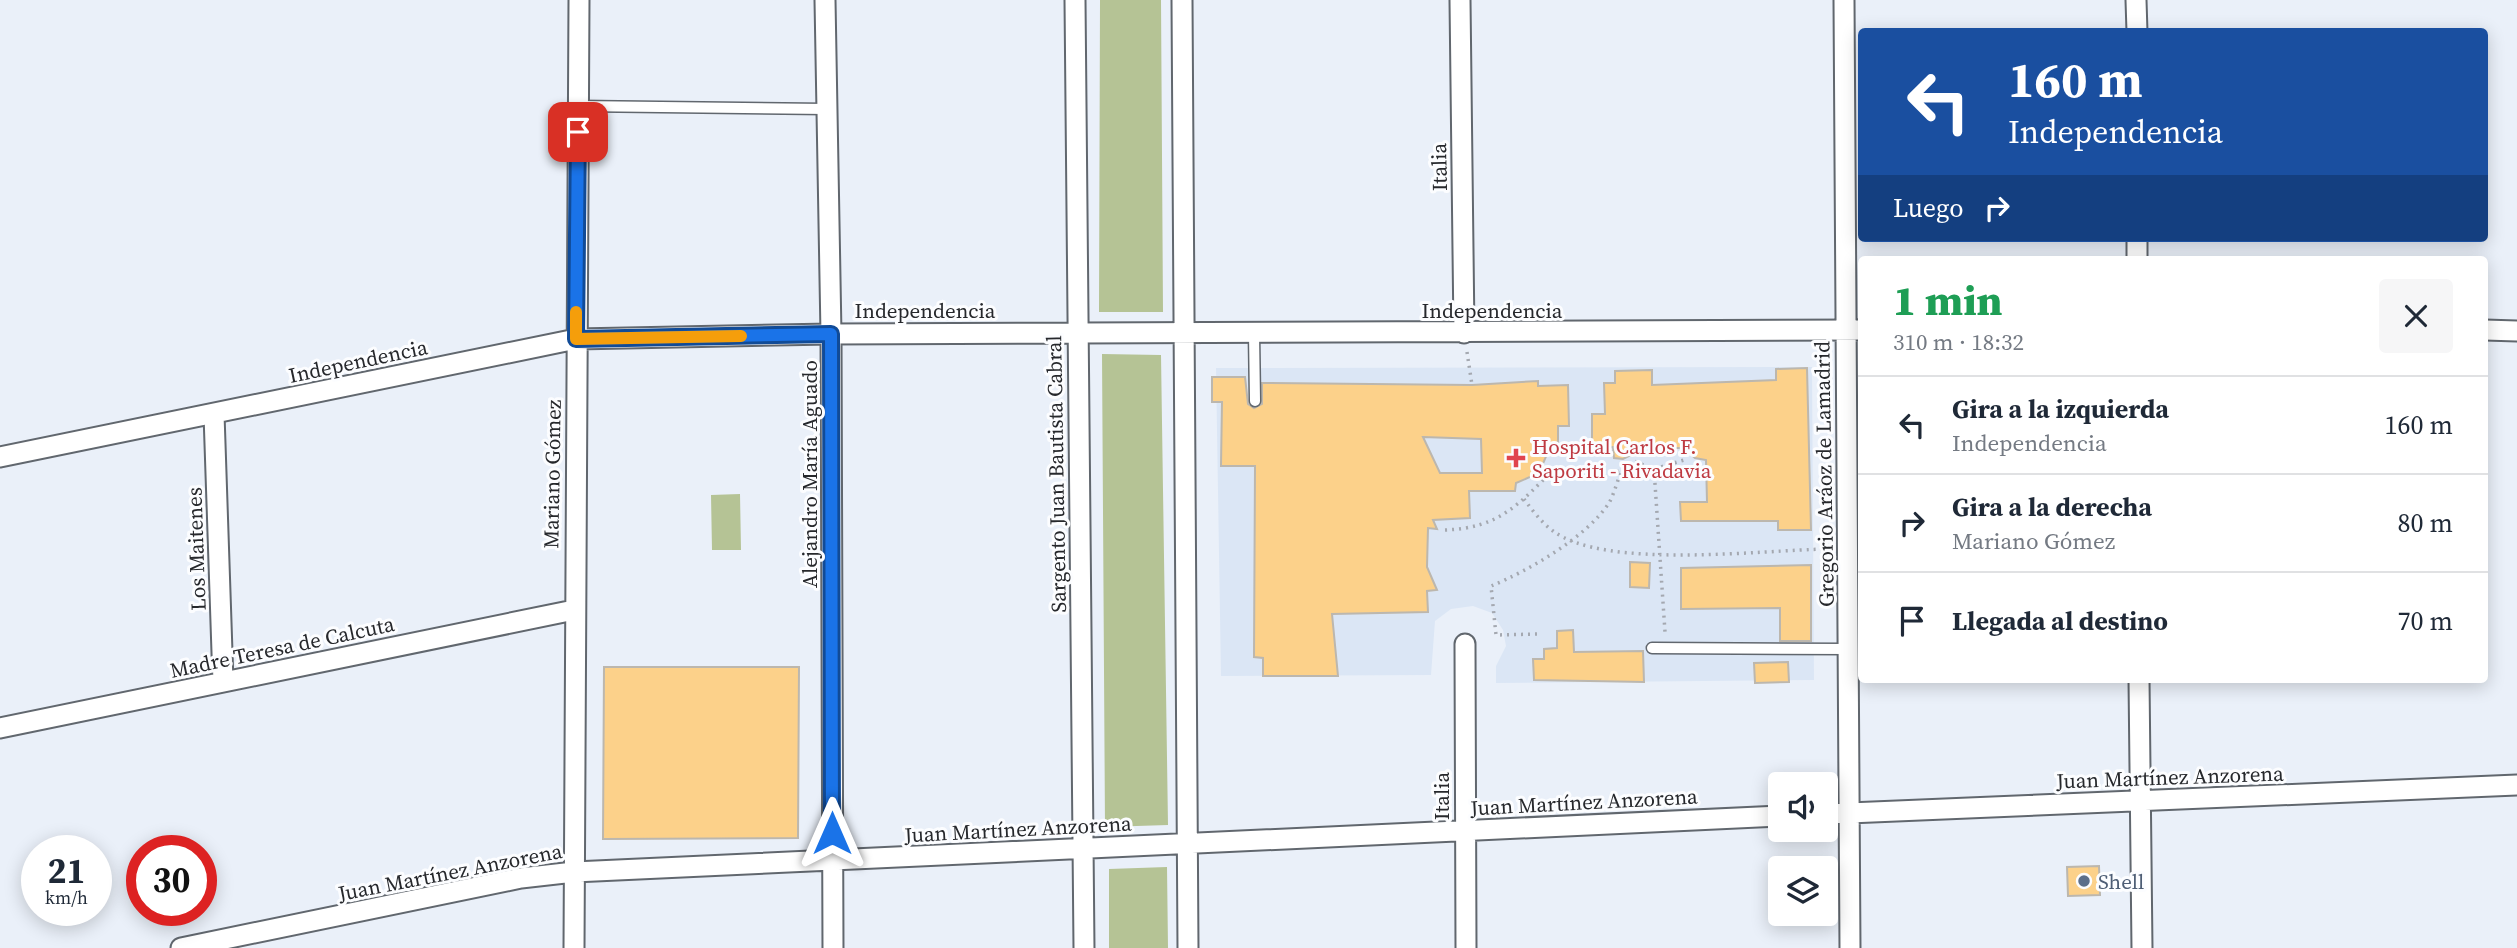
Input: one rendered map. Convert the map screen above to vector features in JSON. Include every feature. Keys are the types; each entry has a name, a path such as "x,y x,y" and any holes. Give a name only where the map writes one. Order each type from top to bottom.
{"street":[{"name":"Mariano Gómez","path":"574,948 579,0"},
{"name":"Alejandro María Aguado","path":"825,0 831,334 832,948"},
{"name":"Sargento Juan Bautista Cabral","path":"1075,0 1084,948"},
{"path":"1182,0 1188,948"},
{"name":"Italia","path":"1460,0 1464,333"},
{"name":"Gregorio Aráoz de Lamadrid","path":"1844,0 1854,331 1848,549 1850,948"},
{"path":"2136,0 2137,28"},
{"path":"2488,330 2517,331"},
{"name":"Independencia","path":"0,457 576,339 1077,332 1254,334 1854,331"},
{"name":"Los Maitenes","path":"214,414 223,682"},
{"name":"Madre Teresa de Calcuta","path":"0,728 574,610"},
{"name":"Italia","path":"1465,644 1466,948"},
{"path":"2139,683 2142,948"},
{"name":"Juan Martínez Anzorena","path":"1838,813 2517,785"},
{"name":"Juan Martínez Anzorena","path":"181,948 521,878 574,872 1768,817"}],"lane":[{"path":"578,106 826,109"},
{"path":"1254,334 1255,401"},
{"path":"1651,648 1849,649"}],"path":[{"path":"1464,333 1472,385"},
{"path":"1445,530 1474,529 1487,524 1524,499 1556,467 1588,479 1603,479 1634,461 1654,469 1684,460"},
{"path":"1654,469 1657,554 1666,649"},
{"path":"1536,634 1496,635 1491,586 1522,573 1570,540 1608,504 1622,470"},
{"path":"1524,499 1553,531 1570,540 1622,554 1848,549"}],"shaded area":[{"name":"Hospital Carlos F. Saporiti - Rivadavia","path":"1812,367 1814,680 1496,683 1496,666 1506,646 1503,630 1492,613 1473,606 1451,609 1435,621 1431,675 1221,676 1216,368"}],"green space":[{"path":"1100,0 1161,0 1163,312 1099,312"},
{"path":"1102,354 1161,355 1168,825 1105,827"},
{"path":"740,494 741,550 712,550 711,495"},
{"path":"1167,867 1168,948 1109,948 1109,869"}],"building":[{"path":"1807,368 1811,530 1778,530 1778,521 1681,521 1680,502 1707,502 1706,460 1695,458 1684,448 1645,448 1623,459 1614,458 1613,447 1592,448 1592,414 1605,414 1604,383 1615,383 1615,371 1652,370 1652,385 1776,380 1776,369"},
{"path":"1212,377 1245,377 1248,404 1254,408 1262,404 1262,383 1472,385 1538,381 1538,386 1568,385 1569,426 1558,426 1558,447 1550,447 1542,466 1530,477 1516,483 1515,491 1469,491 1470,518 1433,520 1437,529 1428,528 1427,567 1437,590 1427,591 1428,612 1332,614 1338,676 1263,676 1263,658 1254,657 1255,466 1221,466 1222,402 1212,402","holes":["1423,437 1481,439 1482,473 1440,473"]},
{"path":"1630,562 1650,563 1649,588 1630,587"},
{"path":"1811,565 1811,641 1780,641 1780,608 1681,609 1681,568"},
{"path":"1573,630 1574,652 1643,651 1644,682 1534,680 1533,659 1544,659 1544,649 1557,648 1557,631"},
{"path":"1788,662 1789,682 1755,683 1754,663"},
{"path":"604,667 799,667 798,838 603,839"},
{"name":"Shell","path":"2099,866 2100,895 2068,896 2067,867"}],"slow traffic":[{"path":"576,312 576,339 741,336"}],"place":[{"name":"Hospital Carlos F. Saporiti - Rivadavia","path":"1516,458"},
{"name":"Shell","path":"2084,881"}],"route":[{"path":"578,132 576,339 831,334 832,833"}]}
